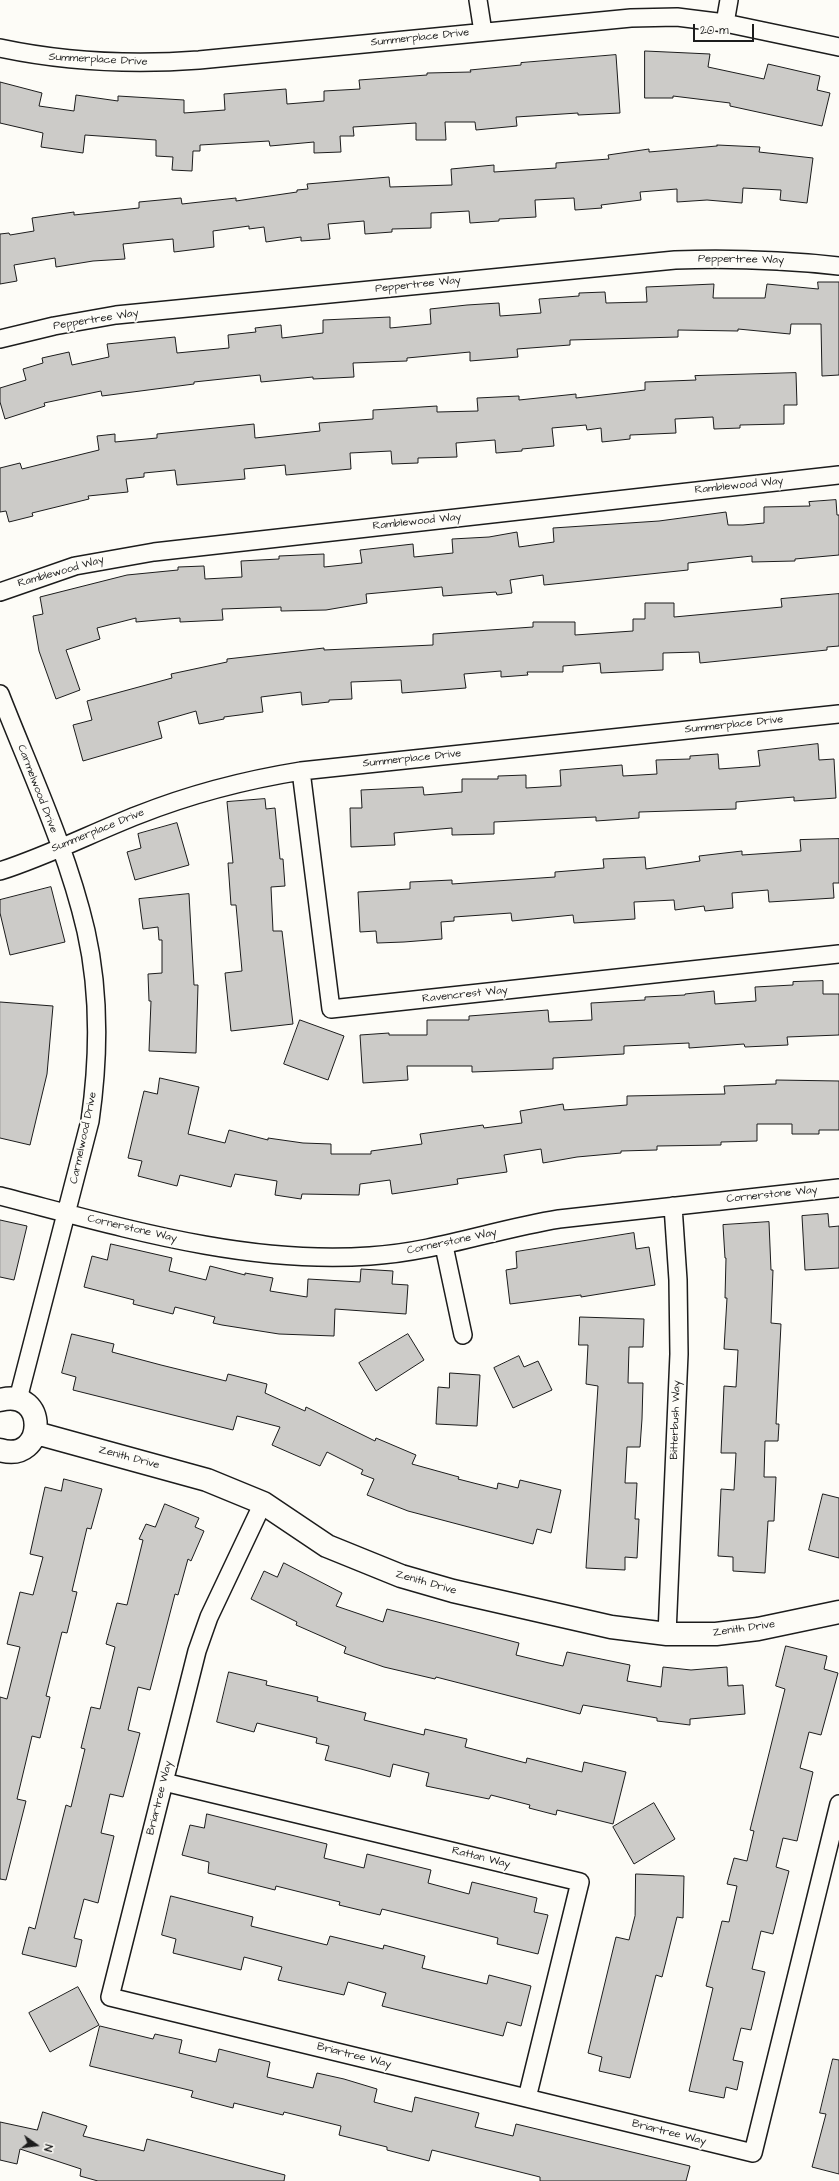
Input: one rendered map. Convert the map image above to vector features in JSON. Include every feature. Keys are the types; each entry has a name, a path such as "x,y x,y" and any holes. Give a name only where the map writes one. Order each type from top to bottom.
{"street":[{"path":"478,0 483,32"},
{"path":"725,23 729,0"},
{"name":"Summerplace Drive","path":"0,48 34,56 78,61 145,64 631,18 677,17 725,23 839,47"},
{"name":"Peppertree Way","path":"0,339 54,326 116,316 675,260 726,258 776,259 839,266"},
{"name":"Ramblewood Way","path":"0,592 75,566 154,552 839,475"},
{"name":"Carmelwood Drive","path":"0,694 73,882 86,932 94,983 97,1034 95,1086 90,1121 67,1213 9,1400"},
{"name":"Summerplace Drive","path":"0,871 138,815 195,794 258,778 301,771 839,714"},
{"name":"Ravencrest Way","path":"301,771 331,1010 839,954"},
{"name":"Cornerstone Way","path":"0,1196 211,1247 271,1256 311,1258 371,1256 444,1246 531,1224 673,1206 839,1188"},
{"name":"Bitterbush Way","path":"667,1634 679,1354 678,1280 673,1206"},
{"path":"444,1246 463,1334"},
{"path":"1,1455 16,1452 25,1448 36,1433 37,1425 33,1412 25,1403 9,1400"},
{"name":"Zenith Drive","path":"36,1433 207,1480 263,1503 326,1546 400,1576 453,1591 611,1627 667,1634 716,1634 750,1630 839,1612"},
{"name":"Briartree Way","path":"263,1503 207,1624 198,1651 110,1997 753,2153 839,1804"},
{"name":"Rattan Way","path":"164,1782 580,1882 527,2098"}],"building":[{"path":"645,51 710,54 708,67 764,79 768,64 820,76 817,90 830,93 822,126 730,106 730,103 673,96 673,98 645,98"},
{"path":"616,55 620,113 578,115 578,113 516,117 517,126 476,130 475,122 445,122 446,140 416,140 416,123 353,127 354,136 340,136 341,152 314,153 314,142 270,146 269,141 200,145 200,151 193,151 192,171 172,170 173,157 156,156 156,140 85,135 83,153 41,147 43,133 0,123 0,82 42,93 39,106 74,111 76,95 118,101 118,96 184,100 184,113 225,110 224,94 286,89 287,104 324,101 324,91 360,89 359,80 427,75 427,73 471,72 470,70 521,65 521,63"},
{"path":"717,145 760,147 759,152 813,158 807,203 780,200 781,190 743,188 742,203 707,200 677,202 677,189 640,192 641,200 601,205 602,208 575,210 574,198 535,200 536,217 499,219 499,221 470,223 469,211 431,213 431,228 392,229 392,232 365,234 364,221 328,224 330,239 301,241 301,237 266,242 264,227 249,229 249,226 213,231 214,247 174,252 173,239 123,244 125,259 93,261 56,267 55,258 14,265 17,281 0,284 0,234 9,233 10,235 34,231 32,218 74,212 74,215 139,208 139,202 181,198 182,204 236,198 236,201 297,192 297,190 308,189 307,184 389,177 390,187 452,185 451,169 494,165 494,172 556,168 556,163 609,159 608,155 649,149 649,152"},
{"path":"818,282 839,282 839,375 822,376 821,324 791,324 790,334 738,329 738,331 678,330 678,337 570,340 570,345 517,349 518,357 470,361 470,352 407,358 407,361 353,363 354,377 313,379 313,377 261,382 260,375 194,382 194,384 102,396 101,391 44,403 45,406 5,419 0,402 0,388 26,380 23,369 43,363 42,358 69,352 72,365 109,357 107,344 175,337 177,353 229,348 228,335 256,332 255,328 281,325 282,338 323,333 323,320 390,317 390,328 431,324 430,309 467,305 499,303 500,316 541,313 539,299 579,296 579,293 605,292 606,303 647,302 646,287 714,284 713,298 765,298 767,284 818,289"},
{"path":"796,373 797,405 784,405 784,424 740,425 740,428 714,429 713,417 675,419 676,433 630,435 630,439 602,442 601,428 587,430 586,425 552,428 554,446 522,449 522,451 496,453 495,440 456,443 457,457 418,458 418,463 392,464 391,451 350,453 351,469 286,475 285,465 244,469 245,479 177,485 175,470 144,473 144,477 126,479 128,492 88,496 89,499 32,513 33,516 9,522 6,511 0,512 0,468 20,463 22,469 99,450 97,436 115,434 115,442 157,438 157,434 254,424 255,438 320,431 319,423 373,419 373,410 437,406 437,412 478,411 477,398 519,396 519,400 576,394 576,398 645,390 645,382 696,380 695,376"},
{"path":"836,500 837,515 839,515 839,555 795,559 795,561 752,562 752,556 688,563 688,570 544,585 543,575 510,580 512,593 497,595 496,592 443,596 442,587 366,594 367,603 326,610 281,611 281,607 222,609 223,620 180,622 180,618 136,622 136,618 97,628 100,639 66,650 80,690 56,699 39,651 33,616 43,614 40,597 127,575 178,570 178,567 204,566 205,579 242,577 241,561 279,559 279,556 324,554 324,567 362,563 360,550 413,544 414,557 453,553 452,539 489,537 517,532 519,547 554,542 553,528 659,521 726,512 728,525 764,523 764,507 810,506 809,502"},
{"path":"839,594 839,646 827,647 827,650 700,663 699,652 663,653 663,670 601,673 600,663 563,666 563,672 527,672 528,675 501,677 501,671 464,674 466,688 402,693 401,680 351,682 352,699 329,700 329,702 302,705 301,692 261,697 263,712 224,717 224,719 199,724 196,711 158,722 162,738 83,761 73,725 92,720 87,701 172,678 171,674 227,662 227,659 324,648 324,650 433,645 433,634 533,627 533,622 575,622 575,635 633,631 633,619 645,619 645,603 674,603 674,617 782,607 781,599"},
{"path":"818,744 819,760 834,759 836,798 794,801 794,797 736,802 736,809 639,812 639,818 596,821 596,817 494,822 494,834 452,835 452,828 394,833 395,845 351,847 350,808 362,808 361,790 423,787 424,795 462,792 462,779 498,779 498,776 526,775 526,788 561,786 560,770 622,765 623,776 657,774 656,760 690,759 690,756 718,754 719,769 760,766 758,751"},
{"path":"265,799 266,809 275,808 280,859 283,859 285,886 271,887 273,931 282,931 293,1024 231,1031 225,973 242,971 236,905 231,905 228,863 233,863 227,802"},
{"path":"177,823 189,865 135,880 127,852 141,848 138,834"},
{"path":"839,839 839,883 833,883 834,898 769,902 768,890 732,893 733,908 705,911 704,906 675,910 674,900 634,902 635,919 574,923 573,915 512,921 511,913 454,917 454,921 441,922 442,939 404,942 377,943 376,931 360,932 358,892 410,889 410,882 452,880 452,884 555,877 555,872 604,868 603,859 645,857 646,869 700,861 699,856 742,851 742,855 801,851 800,840"},
{"path":"51,887 65,942 10,955 0,913 0,900"},
{"path":"189,894 194,985 198,985 196,1053 149,1051 151,1001 149,1001 148,974 162,973 162,940 159,940 158,927 143,929 139,899"},
{"path":"823,981 823,994 839,994 839,1035 787,1037 788,1045 745,1047 744,1044 689,1048 689,1043 624,1046 624,1054 553,1058 553,1069 472,1072 472,1066 407,1066 408,1080 363,1083 360,1035 389,1033 389,1035 427,1035 427,1020 469,1020 469,1016 548,1010 549,1022 592,1020 591,1003 645,1000 645,997 685,995 714,991 715,1004 756,1001 755,987 793,985 793,982"},
{"path":"0,1002 53,1006 47,1074 30,1145 0,1138"},
{"path":"300,1020 344,1036 328,1080 284,1064"},
{"path":"160,1078 199,1087 188,1134 225,1143 229,1130 268,1140 268,1138 303,1143 331,1144 331,1154 371,1154 371,1151 422,1144 420,1134 483,1125 484,1128 522,1123 520,1111 563,1104 564,1110 627,1105 627,1096 725,1094 724,1086 776,1084 776,1080 839,1081 839,1130 819,1130 819,1134 792,1134 792,1124 757,1124 757,1141 721,1142 721,1145 657,1146 657,1150 621,1151 621,1153 577,1157 543,1163 541,1149 504,1155 507,1172 457,1179 458,1184 392,1194 390,1180 360,1184 359,1195 302,1194 301,1199 275,1195 277,1181 235,1174 231,1187 180,1175 177,1186 138,1176 142,1161 128,1158 144,1091 157,1094"},
{"path":"828,1214 829,1227 839,1226 839,1268 805,1270 802,1216"},
{"path":"0,1220 27,1226 14,1280 0,1277"},
{"path":"769,1222 771,1270 773,1270 771,1323 781,1324 776,1424 779,1424 778,1441 765,1441 764,1477 776,1477 774,1521 768,1521 765,1573 733,1571 733,1557 718,1556 721,1489 734,1490 736,1453 721,1453 724,1386 736,1387 738,1350 724,1349 727,1298 725,1298 726,1258 723,1225"},
{"path":"634,1233 636,1249 649,1247 655,1285 581,1297 581,1295 510,1304 506,1270 517,1268 516,1252"},
{"path":"111,1244 172,1258 169,1271 206,1280 210,1266 245,1275 245,1273 273,1278 270,1291 307,1297 308,1279 360,1282 361,1269 393,1271 392,1284 408,1285 406,1314 335,1309 334,1336 279,1334 222,1325 213,1323 215,1317 175,1307 173,1314 133,1304 134,1300 84,1287 92,1256 107,1260"},
{"path":"580,1317 644,1319 643,1347 629,1347 628,1383 643,1383 640,1447 627,1447 625,1483 637,1483 635,1519 639,1519 637,1558 625,1557 625,1570 586,1568 598,1386 586,1384 588,1345 579,1345"},
{"path":"72,1334 114,1344 112,1352 161,1365 226,1381 228,1374 267,1384 265,1393 305,1411 306,1407 375,1441 376,1438 416,1455 412,1464 459,1477 458,1479 497,1489 498,1483 518,1488 520,1480 561,1490 551,1533 537,1529 533,1544 408,1511 367,1495 374,1479 361,1474 363,1470 327,1452 320,1466 272,1445 280,1427 237,1416 233,1430 73,1390 76,1377 62,1373"},
{"path":"408,1334 424,1360 376,1391 359,1363"},
{"path":"519,1356 524,1367 538,1361 552,1390 513,1408 494,1368"},
{"path":"450,1373 480,1375 477,1426 436,1424 438,1387 449,1388"},
{"path":"64,1479 102,1489 91,1529 87,1528 72,1591 77,1592 67,1633 62,1632 46,1696 50,1697 40,1738 32,1736 17,1799 26,1801 6,1880 0,1879 0,1697 7,1699 20,1647 7,1644 20,1592 33,1595 43,1557 30,1554 45,1487 61,1491"},
{"path":"823,1494 839,1498 839,1558 809,1550"},
{"path":"165,1504 199,1518 195,1527 204,1531 191,1561 188,1559 178,1595 175,1594 150,1690 138,1687 128,1730 140,1733 123,1797 110,1794 101,1833 114,1836 98,1903 84,1899 74,1938 82,1940 76,1967 22,1954 29,1927 35,1929 66,1805 71,1807 85,1749 81,1748 91,1707 100,1709 115,1647 106,1644 117,1603 127,1605 143,1540 139,1539 146,1524 155,1527"},
{"path":"284,1563 342,1593 336,1606 383,1622 387,1609 519,1643 516,1655 549,1663 563,1666 567,1652 630,1665 627,1681 661,1687 663,1667 691,1670 727,1667 728,1686 743,1685 745,1714 690,1719 690,1725 657,1721 657,1718 583,1705 580,1714 436,1677 435,1679 384,1667 344,1653 346,1647 296,1625 297,1622 251,1599 264,1571 277,1577"},
{"path":"786,1646 827,1656 824,1669 838,1673 821,1735 809,1732 800,1768 813,1772 805,1807 797,1841 783,1838 776,1867 789,1871 773,1934 761,1931 752,1969 765,1972 751,2030 741,2028 733,2060 743,2062 737,2090 726,2087 724,2098 689,2091 713,1988 706,1986 722,1921 729,1922 737,1886 727,1884 734,1858 747,1861 754,1831 750,1830 785,1689 776,1686"},
{"path":"229,1672 267,1681 266,1685 318,1697 317,1701 366,1713 364,1720 424,1735 425,1729 467,1739 465,1747 526,1763 527,1758 582,1772 584,1762 626,1772 613,1824 557,1810 556,1815 529,1808 530,1805 491,1795 489,1799 426,1786 429,1773 393,1764 390,1777 325,1760 329,1746 316,1743 317,1738 257,1723 254,1732 217,1722"},
{"path":"654,1803 675,1839 634,1864 613,1827"},
{"path":"207,1814 327,1844 324,1858 364,1868 367,1854 431,1870 428,1883 469,1894 472,1882 537,1898 534,1912 548,1915 538,1954 497,1944 498,1938 382,1909 380,1915 339,1905 340,1902 276,1886 275,1890 208,1873 209,1862 182,1855 190,1825 204,1828"},
{"path":"636,1874 684,1876 683,1918 677,1917 662,1977 656,1975 630,2078 599,2071 602,2057 588,2053 616,1937 629,1940 635,1916"},
{"path":"171,1896 253,1917 251,1926 327,1945 330,1936 383,1949 384,1945 425,1956 422,1968 487,1984 489,1975 531,1986 521,2026 507,2022 503,2036 382,2006 386,1993 348,1982 344,1995 278,1980 282,1967 244,1957 241,1970 173,1953 176,1939 162,1935"},
{"path":"78,1987 99,2025 50,2052 29,2013"},
{"path":"100,2026 153,2039 155,2034 182,2040 179,2053 216,2062 219,2049 270,2062 267,2077 313,2088 317,2073 344,2079 377,2089 374,2102 412,2112 415,2097 479,2113 475,2127 513,2136 516,2124 690,2166 686,2181 540,2181 540,2177 432,2150 429,2161 387,2150 387,2147 339,2135 341,2126 284,2112 283,2115 234,2103 233,2108 191,2097 193,2091 90,2066"},
{"path":"833,2059 839,2060 839,2174 812,2167 826,2114 820,2113"},
{"path":"43,2112 87,2126 83,2136 144,2151 147,2139 285,2175 284,2181 98,2181 80,2176 81,2169 20,2149 17,2164 0,2160 0,2122 37,2130"}]}
